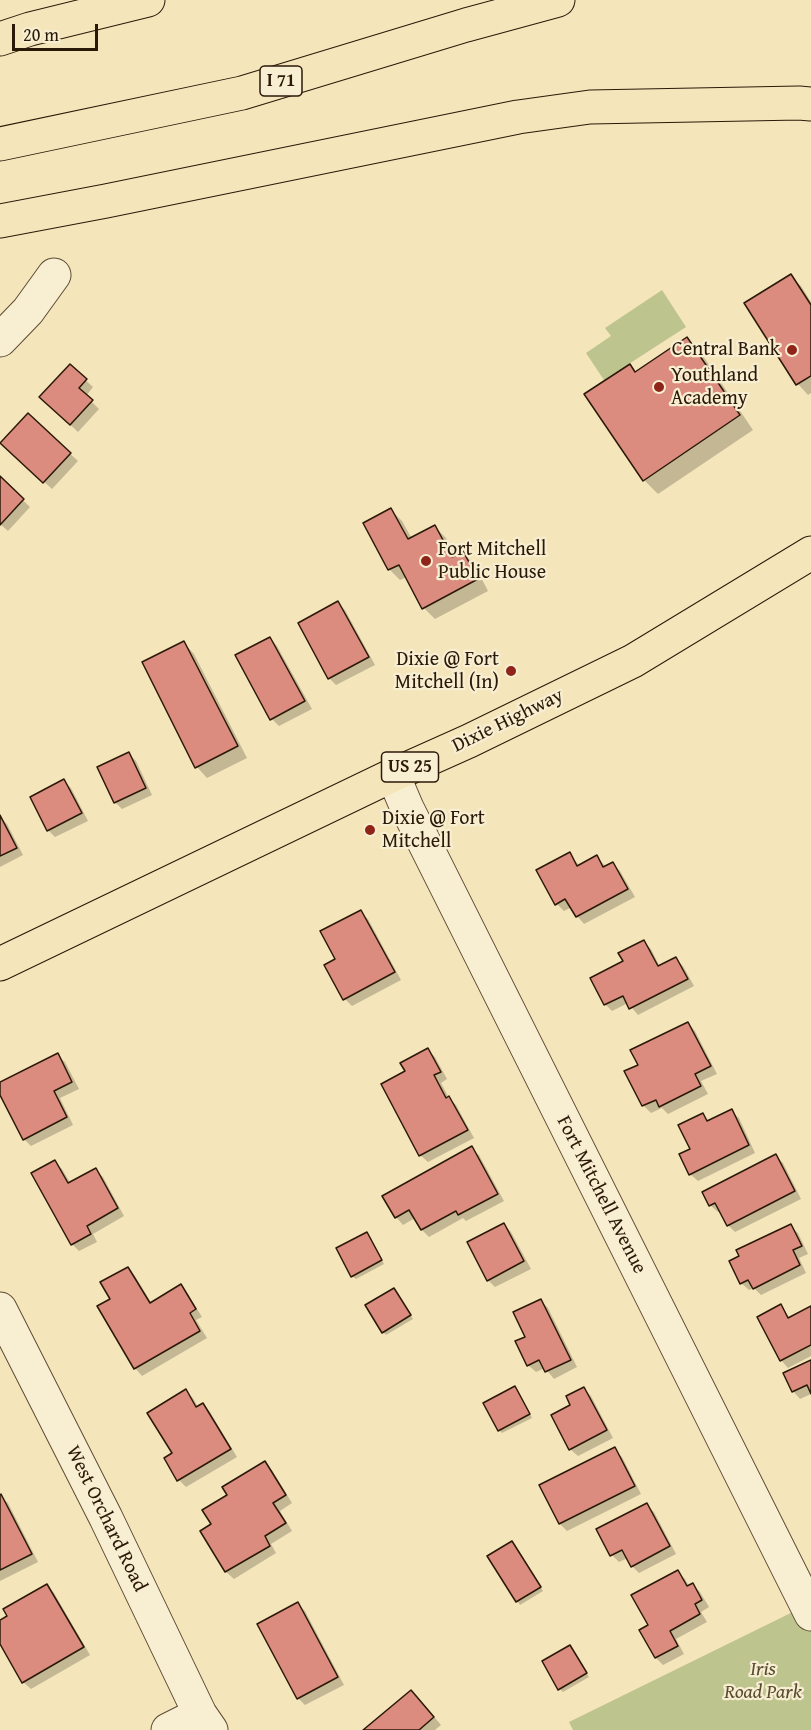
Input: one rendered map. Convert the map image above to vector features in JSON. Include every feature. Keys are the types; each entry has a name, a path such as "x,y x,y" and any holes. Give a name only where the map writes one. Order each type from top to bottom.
{"main road":[{"path":"15,34 78,0"},
{"path":"15,34 148,0"},
{"name":"I 71","path":"0,144 242,93 466,25 558,0"},
{"path":"0,221 519,117 600,107 811,104"},
{"name":"Dixie Highway","path":"0,964 633,661 811,553"}],"street":[{"path":"0,340 28,311 54,275"},
{"name":"Fort Mitchell Avenue","path":"393,775 407,808 811,1614"},
{"name":"West Orchard Road","path":"0,1309 106,1518 205,1722"},
{"path":"168,1730 205,1722"}],"green space":[{"path":"662,290 686,327 604,380 586,353 611,336 605,328"},
{"name":"Iris Road Park","path":"807,1605 811,1614 811,1730 573,1730 569,1722"}],"building":[{"name":"Central Bank","path":"791,274 811,305 811,376 796,385 744,303"},
{"path":"687,337 740,415 643,481 584,394 630,364 635,372"},
{"path":"70,364 87,379 79,388 93,400 70,425 39,397"},
{"path":"28,413 71,453 43,483 0,443"},
{"path":"0,476 24,499 0,525"},
{"name":"Fort Mitchell Public House","path":"391,508 408,539 435,525 452,557 463,551 478,579 422,609 399,565 388,570 363,523"},
{"path":"338,601 369,657 328,679 298,623"},
{"path":"270,637 305,701 270,720 235,655"},
{"path":"184,641 238,746 195,768 142,662"},
{"path":"129,752 146,788 114,803 97,767"},
{"path":"64,779 82,813 47,831 30,797"},
{"path":"0,815 17,848 0,856"},
{"path":"570,852 577,866 597,855 603,867 613,862 628,889 576,917 565,899 555,905 536,870"},
{"path":"361,910 395,972 343,1000 324,965 335,959 320,931"},
{"path":"644,940 658,966 676,957 688,979 629,1009 623,996 604,1005 590,978 623,961 618,953"},
{"path":"688,1022 711,1066 695,1074 701,1086 659,1107 656,1100 642,1106 624,1071 638,1065 630,1050"},
{"path":"428,1048 441,1072 434,1075 446,1098 449,1096 468,1130 419,1156 381,1084 405,1071 400,1063"},
{"path":"58,1053 72,1082 54,1091 67,1117 23,1140 0,1095 0,1082"},
{"path":"732,1109 749,1145 689,1175 679,1154 690,1149 678,1125 703,1113 707,1121"},
{"path":"472,1146 498,1194 458,1215 456,1211 421,1230 409,1210 395,1218 382,1196"},
{"path":"776,1154 795,1191 727,1226 715,1203 709,1206 702,1192"},
{"path":"55,1160 68,1183 96,1168 118,1208 87,1226 91,1234 71,1245 31,1173"},
{"path":"504,1223 524,1261 487,1281 467,1242"},
{"path":"791,1224 802,1246 793,1250 800,1265 753,1289 748,1280 740,1284 729,1261 739,1256 736,1250"},
{"path":"367,1232 382,1260 351,1277 336,1248"},
{"path":"128,1267 150,1303 181,1284 196,1309 190,1313 200,1331 134,1369 97,1306 110,1299 100,1282"},
{"path":"394,1288 411,1315 382,1333 365,1305"},
{"path":"541,1299 571,1360 545,1372 539,1360 527,1366 515,1341 525,1337 513,1312"},
{"path":"781,1304 788,1318 811,1306 811,1345 780,1361 757,1317"},
{"path":"811,1360 811,1394 807,1385 792,1392 783,1373"},
{"path":"515,1386 530,1414 498,1431 483,1403"},
{"path":"584,1387 607,1430 569,1450 551,1415 570,1405 566,1396"},
{"path":"186,1389 196,1407 203,1403 231,1449 177,1481 164,1458 172,1453 147,1413"},
{"path":"615,1447 635,1486 559,1524 539,1485"},
{"path":"265,1461 286,1495 273,1503 286,1523 265,1536 270,1546 225,1572 200,1531 211,1524 202,1510 227,1495 222,1487"},
{"path":"0,1495 32,1554 0,1570"},
{"path":"647,1503 670,1546 631,1567 622,1550 610,1556 596,1529"},
{"path":"512,1541 541,1587 516,1602 487,1556"},
{"path":"678,1570 687,1586 693,1583 702,1600 695,1604 700,1614 670,1631 678,1646 655,1658 639,1630 648,1625 631,1595"},
{"path":"47,1584 84,1647 22,1683 0,1644 0,1620 7,1616 3,1609"},
{"path":"298,1602 338,1677 297,1699 257,1624"},
{"path":"570,1645 587,1673 558,1690 542,1661"},
{"path":"411,1690 434,1717 419,1730 363,1730"}],"place":[{"name":"Central Bank","path":"792,350"},
{"name":"Youthland Academy","path":"659,387"},
{"name":"Fort Mitchell Public House","path":"426,561"},
{"name":"Dixie @ Fort Mitchell (In)","path":"511,671"},
{"name":"Dixie @ Fort Mitchell","path":"370,830"}]}
